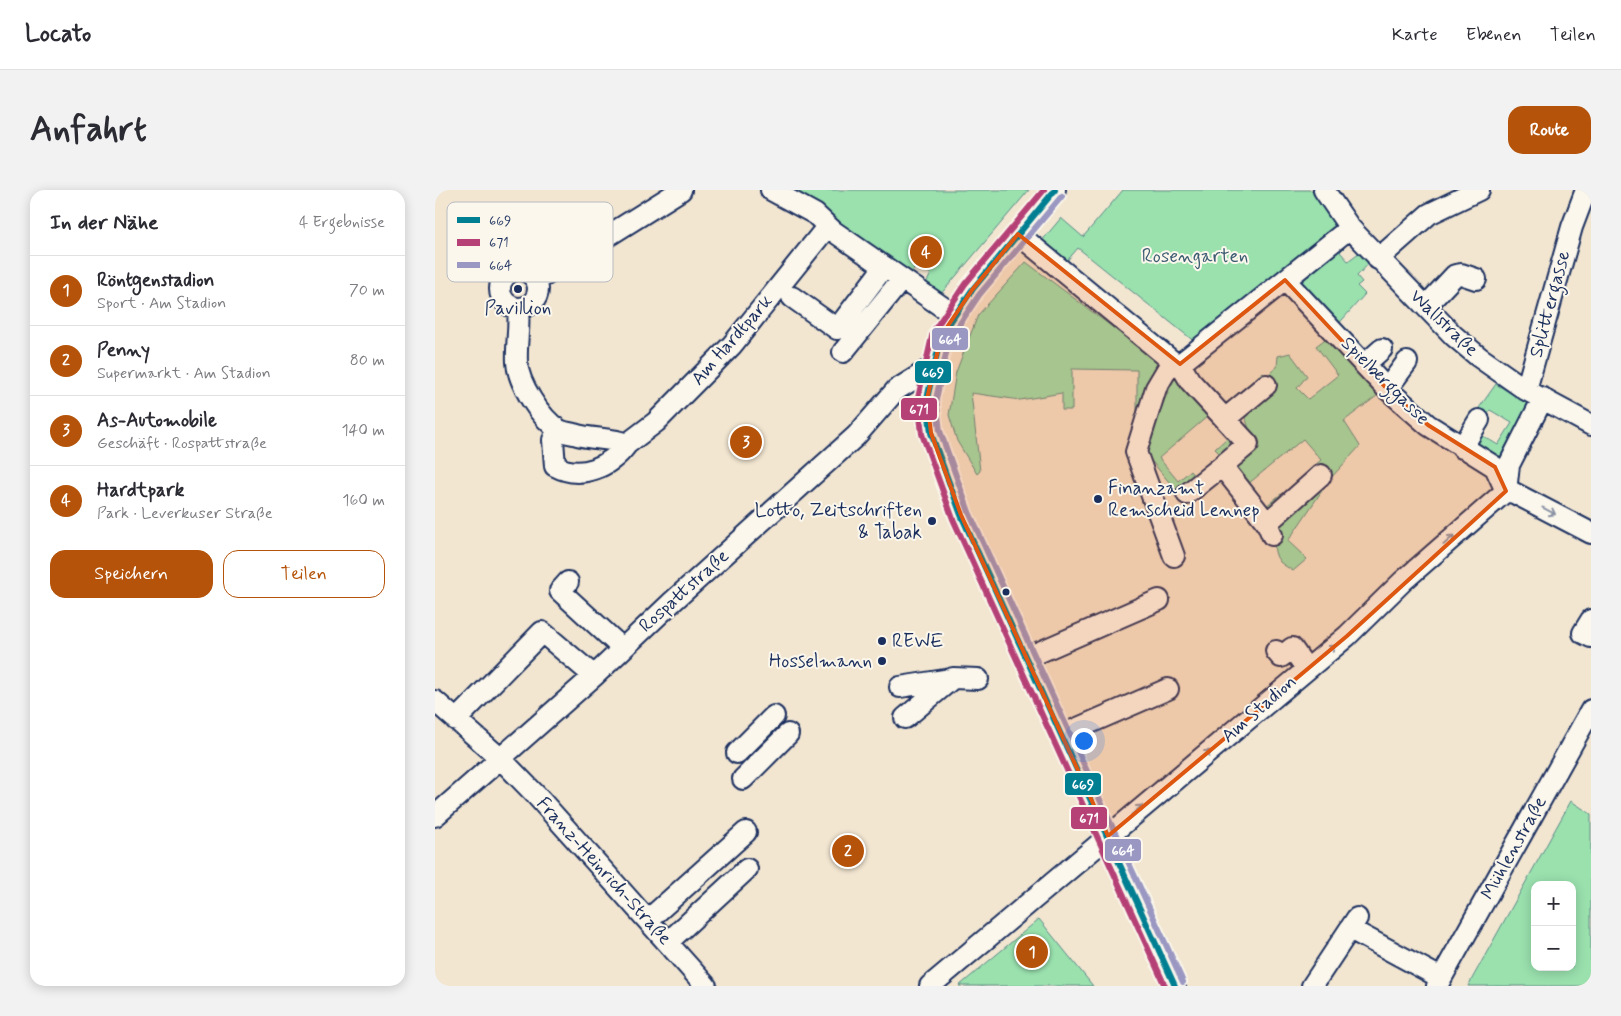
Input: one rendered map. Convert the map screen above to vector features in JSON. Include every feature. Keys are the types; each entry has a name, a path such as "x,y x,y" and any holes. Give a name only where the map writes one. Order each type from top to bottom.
{"street":[{"path":"613,233 681,190"},
{"path":"771,190 824,220 827,227 954,315"},
{"path":"1055,190 972,290 941,336 927,399 931,432 961,515 1175,986"},
{"name":"Wallstraße","path":"1324,190 1346,236 1378,259 1454,336 1473,352 1534,394 1591,425"},
{"path":"1378,259 1429,214 1479,190"},
{"name":"Splittergasse","path":"1534,394 1572,226 1586,190"},
{"name":"Am Hardtpark","path":"559,429 553,440 555,466 568,473 581,473 601,466 620,453 627,444 656,422 714,364 827,227"},
{"path":"1019,234 1176,362 1189,381 1248,444 1187,494"},
{"path":"1174,556 1136,452 1156,388 1176,362 1346,236"},
{"path":"792,297 837,329 884,267"},
{"path":"1426,306 1455,275 1461,274 1476,279"},
{"path":"843,352 902,279"},
{"name":"Spielberggasse","path":"1285,280 1342,326 1365,364 1387,389 1428,425 1495,467 1506,492"},
{"path":"502,282 500,285 502,298 506,303 518,308 530,304 535,299 536,282"},
{"path":"518,308 520,323 517,365 524,386 533,403 559,429 581,437 616,439 627,444"},
{"path":"1365,364 1382,348"},
{"path":"1387,389 1407,362"},
{"name":"Rospattstraße","path":"435,816 594,676 622,648 849,442 896,390 933,367"},
{"path":"1225,419 1266,384"},
{"path":"1534,394 1509,465 1506,492 1514,493 1591,533"},
{"path":"1463,448 1479,420"},
{"path":"1221,466 1269,529 1321,475"},
{"name":"Am Stadion","path":"930,986 1167,785 1264,706 1306,668 1347,636 1403,581 1506,492"},
{"path":"568,582 560,590 622,648"},
{"path":"1026,658 1159,600"},
{"path":"1591,620 1583,633 1591,637"},
{"path":"456,720 542,632 594,676"},
{"path":"1276,651 1281,657 1292,648 1306,668"},
{"path":"905,718 953,678"},
{"path":"900,687 953,678 978,679"},
{"path":"1062,735 1168,688"},
{"name":"Franz-Heinrich-Straße","path":"435,701 500,758 706,986"},
{"name":"Mühlenstraße","path":"1439,982 1591,710"},
{"path":"737,752 774,716"},
{"path":"743,779 789,734"},
{"path":"648,920 746,832"},
{"path":"667,942 747,869"},
{"path":"1312,986 1354,923 1439,982"}],"highlighted area":[{"path":"1018,234 1180,364 1285,280 1387,389 1428,425 1495,467 1506,491 1347,636 1108,836 961,515 931,433 927,399 941,336 972,290"}],"green space":[{"path":"786,190 1029,190 940,295 925,285 931,274 917,265 910,275 853,235 834,217"},
{"name":"Rosengarten","path":"1123,190 1319,190 1342,224 1195,342 1078,248 1065,263 1040,243 1061,218 1083,237"},
{"path":"1344,245 1345,247 1340,252 1348,261 1360,252 1373,259 1357,276 1362,282 1357,286 1365,294 1335,328 1294,282"},
{"path":"1026,262 1164,366 1137,454 1137,370 1072,369 1072,410 1062,410 1062,393 1020,400 971,393 980,471 977,474 957,441 949,415 956,372 978,315"},
{"path":"1332,334 1382,392 1344,421 1360,446 1330,479 1288,541 1307,559 1293,571 1280,562 1275,552 1275,541 1284,518 1312,479 1307,472 1321,460 1303,439 1248,484 1266,506 1281,494 1285,502 1267,513 1236,472 1237,464 1260,445 1249,429 1244,413 1228,410 1223,406 1263,372 1265,377 1277,367 1278,356 1290,353 1307,376 1297,388 1308,399 1338,375 1316,346"},
{"path":"1178,370 1237,445 1224,458 1215,449 1227,438 1208,416 1159,458 1178,481 1190,471 1198,480 1180,495 1142,450"},
{"path":"1496,384 1528,404 1497,463 1468,445 1478,433 1498,445 1512,423 1490,410 1483,420 1474,415"},
{"path":"1571,801 1591,814 1591,986 1468,986"},
{"path":"1039,919 1093,986 959,986"}],"transit line":[{"name":"671","path":"1044,190 965,284 933,332 918,398 922,434 953,519 1165,986"},
{"name":"669","path":"1055,190 972,290 941,336 927,399 931,433 961,515 1175,986"},
{"name":"664","path":"1062,196 979,295 949,340 936,399 940,431 969,512 1183,982"}],"place":[{"name":"Hardtpark","path":"926,252"},
{"name":"Pavillion","path":"518,289"},
{"name":"As-Automobile","path":"746,442"},
{"name":"Finanzamt Remscheid Lennep","path":"1098,499"},
{"name":"Lotto, Zeitschriften & Tabak","path":"932,521"},
{"name":"REWE","path":"882,641"},
{"name":"Hosselmann","path":"882,661"},
{"name":"Penny","path":"848,851"},
{"name":"Röntgenstadion","path":"1032,952"}]}
